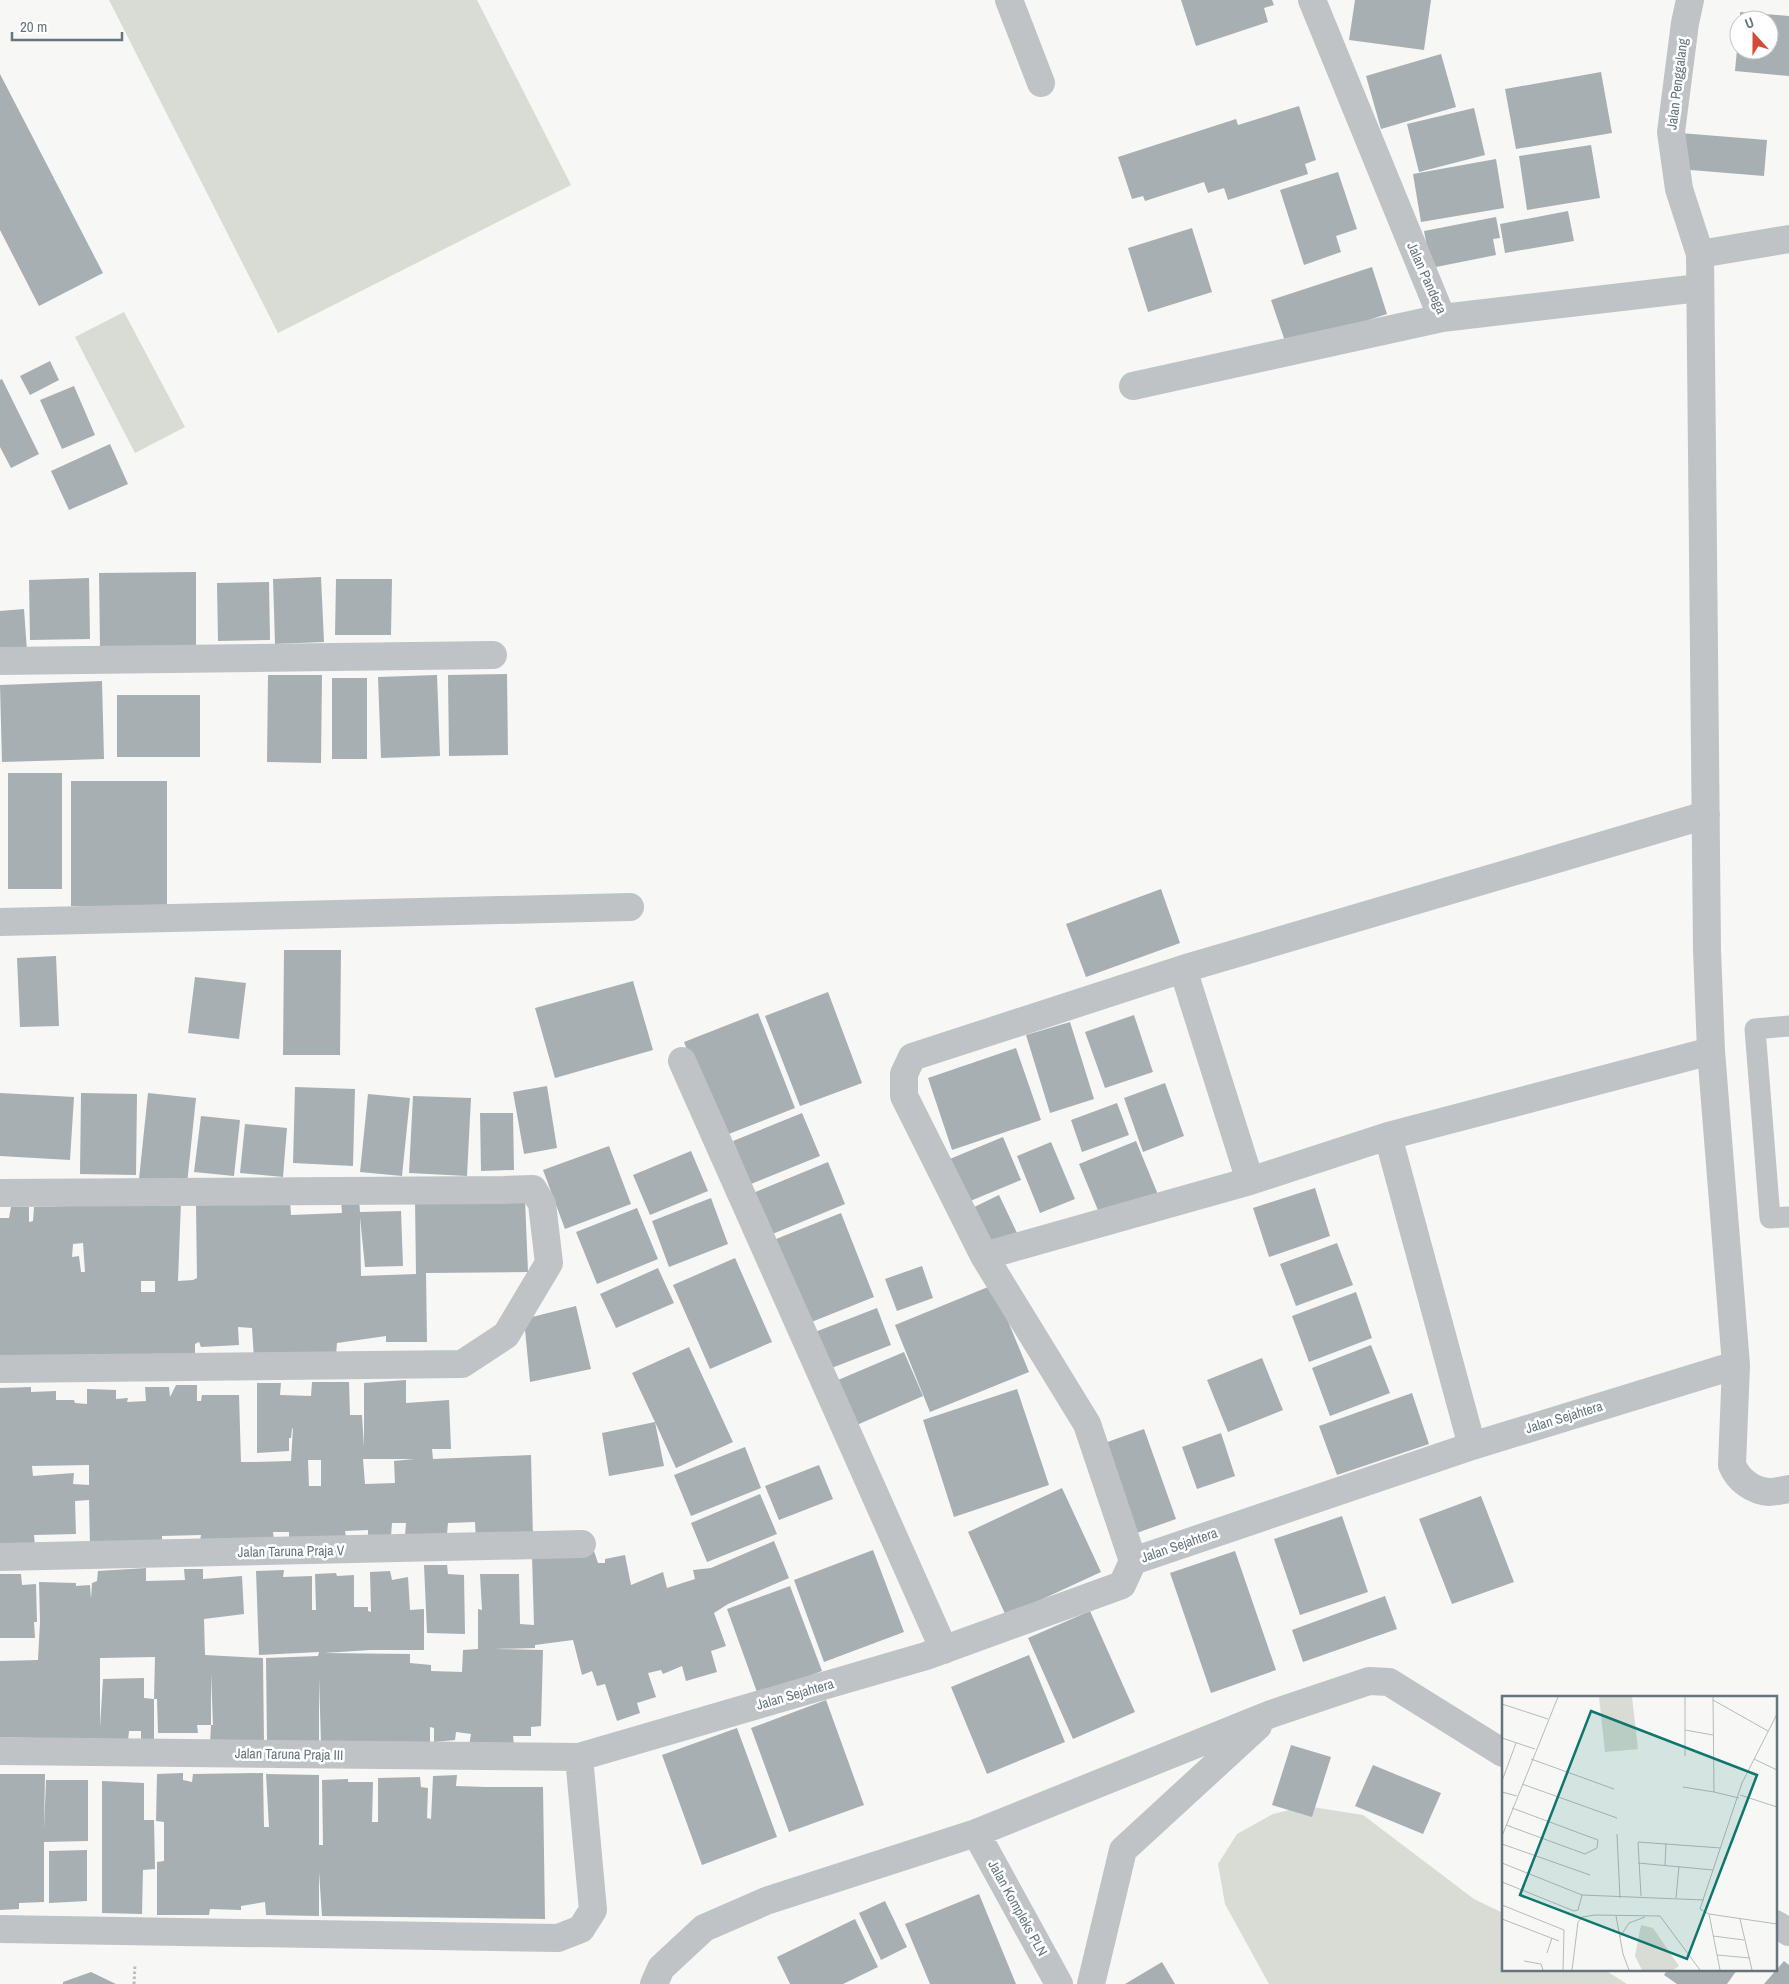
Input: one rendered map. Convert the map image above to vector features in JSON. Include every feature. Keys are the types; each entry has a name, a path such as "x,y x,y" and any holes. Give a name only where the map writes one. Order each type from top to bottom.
{"street":[{"path":"1009,0 1041,83"},
{"name":"Jalan Pandega","path":"1312,0 1442,318 1699,288"},
{"name":"Jalan Penggalang","path":"1690,0 1670,132 1679,189 1700,254 1707,950 1711,1051 1736,1365 1732,1466 1736,1476 1745,1484 1768,1492 1789,1489"},
{"path":"1700,254 1789,239"},
{"path":"1133,386 1442,318"},
{"path":"0,661 493,655"},
{"path":"1133,1561 1087,1424 984,1256 904,1096 904,1074 912,1057 1183,969 1706,815"},
{"path":"0,922 630,907"},
{"path":"1183,969 1250,1181"},
{"path":"984,1256 1250,1181 1388,1136 1711,1051"},
{"path":"682,1061 944,1650"},
{"path":"1388,1136 1472,1446"},
{"path":"0,1193 504,1190 533,1188 542,1204 549,1264 506,1335 462,1364 0,1370"},
{"name":"Jalan Sejahtera","path":"579,1757 944,1650 1122,1584 1133,1561 1472,1446 1736,1365"},
{"name":"Jalan Taruna Praja V","path":"0,1557 582,1544"},
{"path":"654,1984 660,1968 704,1928 766,1900 976,1832 1271,1714 1369,1681 1382,1680 1389,1682 1502,1752"},
{"path":"1091,1984 1124,1850 1271,1714"},
{"name":"Jalan Taruna Praja III","path":"0,1751 579,1757"},
{"path":"0,1929 558,1938 581,1929 593,1910 579,1757"},
{"name":"Jalan Kompleks PLN","path":"976,1832 1059,1984"},
{"path":"1776,1925 1789,1932"}],"lane":[{"path":"1789,1026 1755,1029 1770,1218 1789,1217"}],"shaded area":[{"path":"109,0 477,0 571,185 278,333"},
{"path":"124,312 185,427 135,453 75,337"},
{"path":"1306,1806 1363,1815 1474,1899 1502,1913 1502,1972 1608,1972 1627,1984 1269,1984 1225,1904 1218,1864 1237,1834 1273,1814"}],"building":[{"path":"1181,0 1272,0 1274,5 1264,8 1268,22 1196,46"},
{"path":"1355,0 1431,0 1424,50 1349,40"},
{"path":"1779,15 1789,16 1789,76 1735,71 1736,60 1779,60"},
{"path":"1441,54 1456,107 1381,129 1366,76"},
{"path":"1601,72 1612,133 1516,149 1505,89"},
{"path":"0,74 103,273 39,306 0,230"},
{"path":"1299,106 1316,160 1305,164 1308,174 1228,200 1224,188 1208,193 1204,182 1145,201 1143,196 1132,199 1118,157 1236,119 1238,125"},
{"path":"1474,108 1485,155 1419,172 1407,124"},
{"path":"1680,133 1767,140 1764,176 1678,169"},
{"path":"1591,145 1600,198 1527,210 1519,156"},
{"path":"1496,159 1504,208 1421,222 1413,174"},
{"path":"1338,172 1357,229 1336,236 1341,252 1304,265 1280,190"},
{"path":"1568,211 1574,241 1505,253 1500,224"},
{"path":"1496,217 1500,238 1493,239 1496,255 1431,268 1424,231"},
{"path":"1192,228 1212,292 1148,312 1128,248"},
{"path":"1372,267 1387,314 1287,347 1271,300"},
{"path":"50,361 59,380 30,395 20,376"},
{"path":"2,379 39,454 11,468 0,447 0,380"},
{"path":"74,386 95,435 62,449 40,400"},
{"path":"110,444 128,484 69,510 51,471"},
{"path":"196,572 196,647 100,648 99,573"},
{"path":"321,577 324,642 275,644 273,579"},
{"path":"89,578 90,639 30,640 29,580"},
{"path":"336,579 392,579 391,635 335,635"},
{"path":"269,582 270,640 218,641 217,583"},
{"path":"24,609 27,651 0,653 0,611"},
{"path":"507,674 508,755 449,756 448,675"},
{"path":"268,675 322,675 321,763 267,762"},
{"path":"437,675 440,756 381,758 378,677"},
{"path":"332,678 367,678 367,759 332,759"},
{"path":"102,681 104,759 2,762 0,685"},
{"path":"117,695 200,695 200,757 117,757"},
{"path":"8,773 62,773 62,889 8,889"},
{"path":"71,781 167,781 167,906 71,906"},
{"path":"1161,889 1180,943 1086,977 1066,924"},
{"path":"284,950 341,950 340,1055 283,1055"},
{"path":"56,956 59,1026 20,1027 17,958"},
{"path":"195,977 246,983 239,1039 188,1033"},
{"path":"633,981 653,1050 555,1078 535,1008"},
{"path":"828,992 862,1083 800,1106 765,1016"},
{"path":"758,1013 795,1108 721,1137 684,1042"},
{"path":"1134,1015 1153,1072 1105,1088 1085,1032"},
{"path":"1070,1022 1094,1099 1050,1113 1026,1035"},
{"path":"1016,1048 1041,1120 952,1150 928,1078"},
{"path":"1165,1083 1184,1136 1143,1152 1124,1098"},
{"path":"547,1086 557,1148 524,1154 513,1092"},
{"path":"295,1087 355,1089 353,1166 293,1163"},
{"path":"0,1093 74,1097 70,1160 0,1156"},
{"path":"81,1093 137,1094 136,1175 80,1174"},
{"path":"148,1093 196,1098 187,1184 139,1179"},
{"path":"368,1094 410,1098 402,1176 360,1172"},
{"path":"413,1096 471,1098 467,1176 409,1173"},
{"path":"1117,1103 1129,1135 1082,1152 1071,1120"},
{"path":"480,1113 513,1113 514,1170 481,1171"},
{"path":"802,1113 820,1156 751,1184 733,1141"},
{"path":"201,1116 240,1120 234,1176 194,1172"},
{"path":"245,1124 287,1128 283,1177 240,1173"},
{"path":"1003,1137 1021,1180 963,1204 945,1161"},
{"path":"1136,1141 1159,1197 1102,1220 1079,1164"},
{"path":"1051,1142 1075,1199 1040,1213 1017,1156"},
{"path":"609,1146 631,1204 565,1229 543,1170"},
{"path":"691,1151 708,1191 650,1215 633,1175"},
{"path":"828,1162 845,1204 770,1235 753,1193"},
{"path":"1315,1188 1330,1236 1269,1257 1253,1208"},
{"path":"999,1195 1017,1233 988,1248 968,1210"},
{"path":"415,1198 525,1199 528,1272 426,1273 427,1342 386,1342 386,1336 337,1343 336,1355 254,1359 252,1328 238,1327 239,1345 201,1347 199,1342 195,1344 195,1353 0,1363 0,1218 9,1218 11,1207 29,1207 29,1222 33,1221 34,1207 181,1202 178,1281 197,1278 196,1205 290,1201 291,1215 342,1213 341,1199 359,1199 360,1212 401,1211 403,1266 365,1267 360,1217 361,1276 416,1274","holes":["83,1243 85,1272 81,1272 79,1256 72,1257 73,1244","141,1281 155,1281 155,1292 141,1292"]},
{"path":"711,1198 728,1244 669,1267 652,1221"},
{"path":"637,1208 658,1259 597,1284 576,1232"},
{"path":"841,1213 874,1297 804,1325 771,1241"},
{"path":"1337,1243 1353,1285 1296,1306 1280,1264"},
{"path":"735,1258 772,1342 710,1369 673,1285"},
{"path":"922,1266 933,1298 897,1311 885,1279"},
{"path":"658,1268 674,1303 616,1328 600,1294"},
{"path":"993,1285 1029,1372 930,1412 895,1325"},
{"path":"1356,1292 1372,1338 1309,1362 1292,1316"},
{"path":"576,1306 591,1369 530,1382 524,1319"},
{"path":"877,1308 891,1345 829,1369 815,1332"},
{"path":"1371,1345 1390,1393 1330,1416 1312,1368"},
{"path":"689,1347 733,1442 676,1468 632,1373"},
{"path":"904,1352 923,1396 850,1428 831,1383"},
{"path":"1262,1358 1283,1410 1228,1432 1207,1380"},
{"path":"406,1380 406,1403 449,1400 451,1449 432,1449 433,1459 531,1455 533,1539 476,1540 475,1522 448,1523 447,1534 405,1536 406,1523 392,1523 391,1536 368,1536 368,1530 345,1531 346,1537 289,1542 289,1532 273,1532 274,1541 200,1541 201,1535 162,1536 162,1542 90,1546 89,1500 75,1501 76,1534 34,1535 35,1546 0,1546 0,1388 31,1387 31,1392 56,1391 56,1400 74,1400 75,1403 87,1404 87,1389 116,1390 116,1399 128,1398 127,1402 146,1401 145,1387 169,1387 170,1397 176,1385 197,1385 197,1401 201,1401 202,1395 239,1395 241,1462 252,1462 291,1461 293,1428 291,1438 289,1438 289,1451 257,1453 257,1383 281,1383 280,1395 311,1396 312,1382 349,1382 350,1415 362,1415 364,1447 364,1383","holes":["363,1459 414,1459 394,1461 395,1483 365,1484","308,1460 321,1460 321,1486 309,1486","89,1465 89,1485 73,1484 74,1473 33,1476 32,1466"]},
{"path":"1017,1389 1049,1485 954,1517 923,1420"},
{"path":"1412,1393 1429,1444 1337,1475 1319,1426"},
{"path":"655,1422 664,1466 609,1476 602,1433"},
{"path":"1144,1429 1176,1519 1131,1535 1099,1445"},
{"path":"1221,1433 1235,1476 1197,1489 1182,1447"},
{"path":"745,1447 761,1488 691,1516 674,1475"},
{"path":"819,1465 833,1499 779,1520 765,1486"},
{"path":"1062,1488 1101,1572 1006,1616 968,1532"},
{"path":"760,1494 777,1534 707,1562 691,1523"},
{"path":"1481,1496 1514,1582 1452,1604 1419,1519"},
{"path":"1342,1516 1368,1592 1300,1615 1274,1539"},
{"path":"774,1541 789,1578 728,1604 714,1613 726,1646 711,1651 717,1672 686,1681 682,1666 663,1674 661,1670 648,1673 656,1697 637,1703 640,1713 617,1721 605,1684 597,1686 592,1671 582,1675 573,1640 535,1645 535,1648 494,1649 543,1650 541,1726 531,1727 531,1736 513,1736 514,1745 469,1746 471,1734 456,1732 455,1740 434,1742 434,1728 430,1727 430,1747 321,1743 319,1678 319,1746 267,1742 266,1658 318,1656 319,1652 259,1655 256,1571 284,1570 283,1577 312,1576 312,1610 316,1610 315,1574 336,1573 337,1576 354,1575 354,1607 368,1607 368,1611 371,1612 370,1572 390,1571 392,1580 408,1577 410,1610 424,1609 424,1650 370,1650 324,1653 410,1654 410,1663 431,1665 431,1671 462,1672 463,1650 478,1649 478,1609 482,1610 480,1574 519,1574 520,1624 534,1625 532,1556 594,1551 598,1563 605,1563 605,1559 625,1555 631,1585 663,1572 667,1588 695,1579 693,1570 711,1568"},
{"path":"873,1550 904,1632 824,1662 794,1580"},
{"path":"1235,1551 1276,1670 1211,1693 1170,1573"},
{"path":"424,1565 447,1565 448,1574 464,1575 465,1634 427,1633"},
{"path":"146,1568 146,1581 185,1580 184,1569 203,1569 203,1579 242,1576 244,1614 204,1619 205,1655 263,1658 264,1744 210,1744 211,1725 197,1725 198,1733 158,1733 157,1699 154,1699 154,1743 141,1743 141,1731 129,1731 128,1741 0,1737 0,1661 38,1660 40,1622 39,1582 76,1583 76,1586 90,1585 91,1599 92,1583 97,1581 98,1571","holes":["155,1657 154,1699 144,1698 144,1678 103,1679 100,1727 100,1658","211,1673 213,1725 211,1725"]},
{"path":"0,1574 21,1574 22,1585 36,1584 37,1622 34,1622 35,1638 0,1638"},
{"path":"790,1586 822,1671 758,1695 727,1609"},
{"path":"1385,1596 1397,1629 1303,1662 1292,1630"},
{"path":"1090,1611 1135,1712 1073,1739 1028,1638"},
{"path":"1029,1655 1065,1742 987,1774 951,1687"},
{"path":"826,1700 864,1805 789,1832 751,1728"},
{"path":"737,1728 777,1837 702,1865 662,1755"},
{"path":"1291,1745 1331,1757 1312,1817 1272,1805"},
{"path":"1373,1765 1441,1793 1423,1834 1355,1806"},
{"path":"183,1773 183,1780 192,1782 193,1774 263,1773 264,1827 269,1827 266,1774 319,1775 319,1845 323,1845 322,1780 348,1779 348,1782 373,1782 372,1822 378,1822 378,1778 420,1777 421,1787 428,1788 427,1818 431,1819 433,1776 457,1775 456,1786 543,1787 545,1919 322,1916 319,1872 319,1916 266,1915 265,1902 241,1906 241,1910 210,1909 209,1915 157,1915 157,1862 164,1861 164,1822 156,1821 157,1774"},
{"path":"0,1774 45,1774 44,1830 46,1780 88,1780 88,1841 44,1842 44,1902 19,1903 19,1909 0,1910"},
{"path":"102,1781 144,1783 144,1820 154,1820 155,1869 143,1870 142,1914 102,1913"},
{"path":"87,1850 87,1901 49,1903 49,1851"},
{"path":"979,1894 1016,1984 930,1984 905,1924"},
{"path":"885,1901 907,1947 881,1960 859,1913"},
{"path":"855,1919 878,1967 843,1984 790,1984 777,1957"},
{"path":"1784,1961 1789,1965 1789,1984 1764,1984"},
{"path":"1162,1962 1175,1984 1125,1984"},
{"path":"91,1972 116,1984 63,1984 63,1982"},
{"path":"1666,1972 1736,1972 1727,1984 1677,1984 1664,1975"}]}
